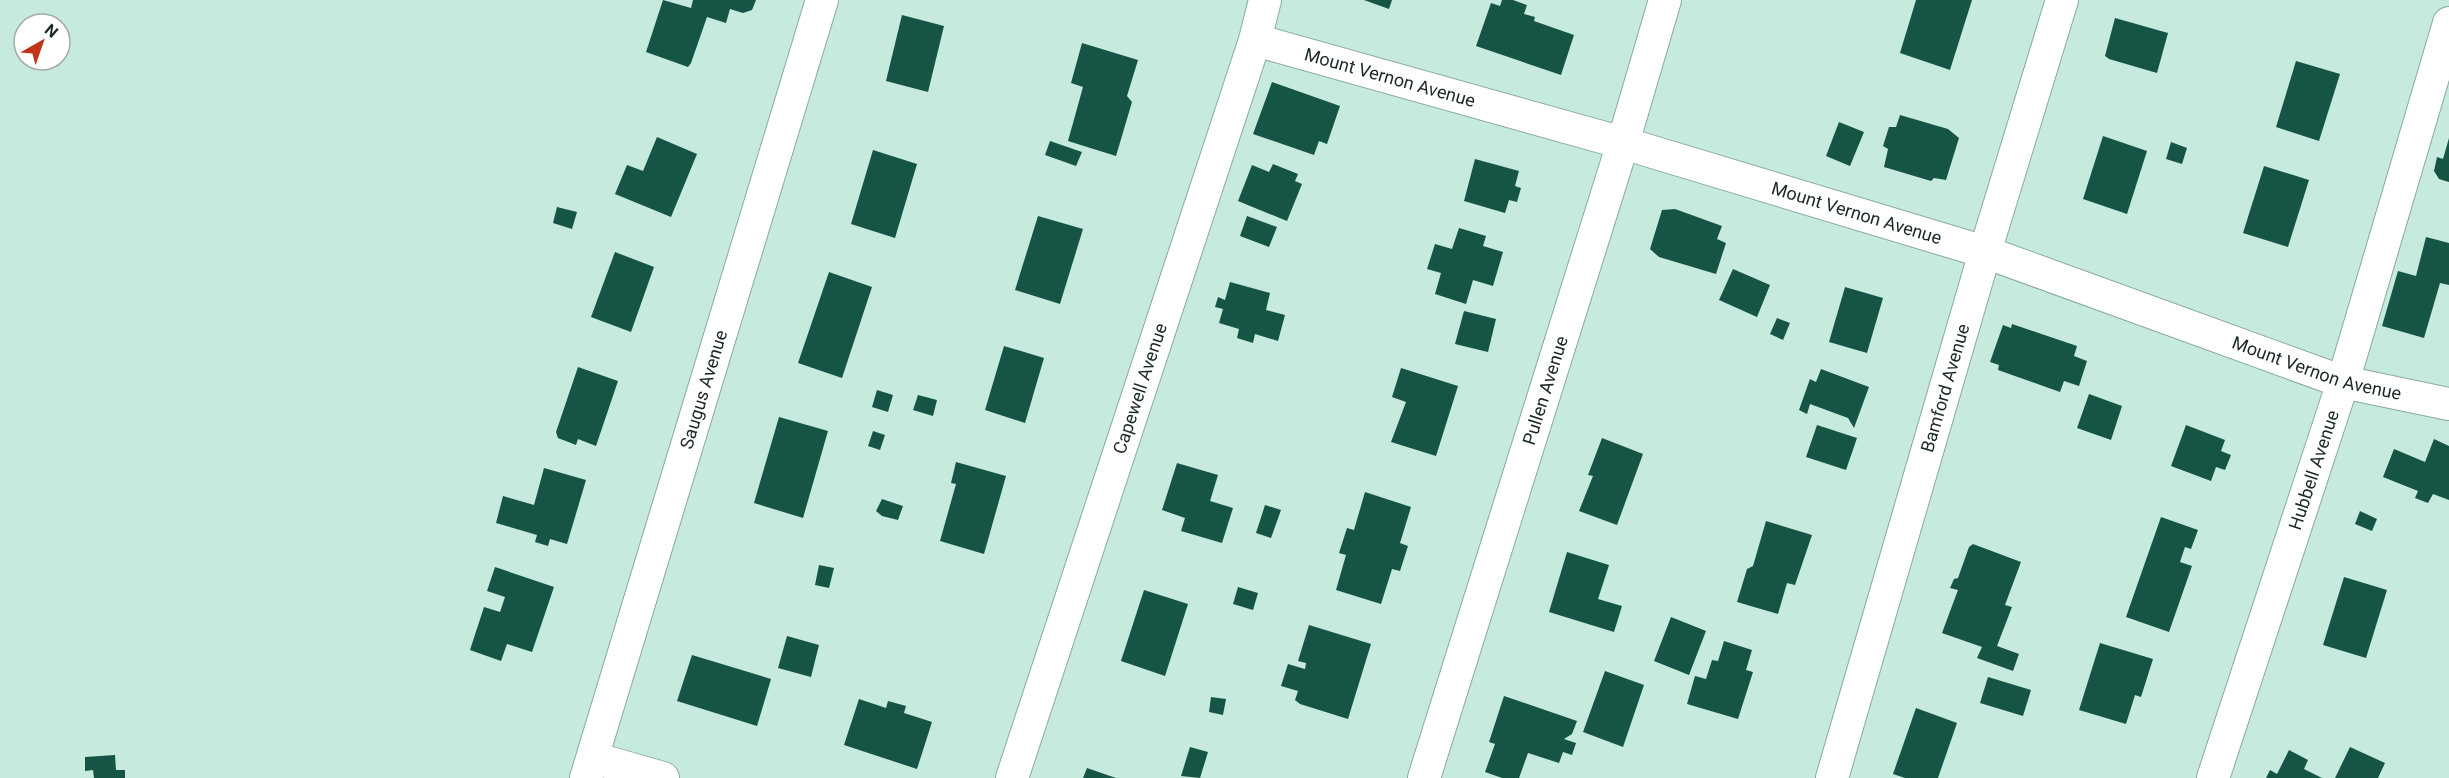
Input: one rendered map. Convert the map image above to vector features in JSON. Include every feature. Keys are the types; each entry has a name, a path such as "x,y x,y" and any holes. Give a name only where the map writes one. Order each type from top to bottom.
{"street":[{"name":"Saugus Avenue","path":"589,768 822,0"},
{"name":"Capewell Avenue","path":"1012,778 1256,40 1265,0"},
{"name":"Pullen Avenue","path":"1424,778 1623,143 1665,0"},
{"name":"Bamford Avenue","path":"1832,778 1985,252 2062,0"},
{"name":"Hubbell Avenue","path":"2213,778 2343,382 2449,22"},
{"name":"Mount Vernon Avenue","path":"1256,40 1623,143 1985,252 2343,382 2449,404"},
{"path":"589,768 663,778"}],"building":[{"path":"663,0 691,8 693,0 756,0 752,10 743,13 730,9 726,23 707,17 688,67 646,52"},
{"path":"1364,0 1392,0 1389,9"},
{"path":"1502,0 1513,0 1527,5 1524,14 1535,17 1534,21 1574,35 1561,75 1476,46 1491,3 1500,6"},
{"path":"1916,0 1972,0 1950,70 1900,53"},
{"path":"902,15 944,26 928,92 886,81"},
{"path":"2115,18 2168,33 2157,73 2105,56"},
{"path":"1082,43 1138,60 1127,96 1132,102 1116,156 1068,141 1083,87 1071,83"},
{"path":"2296,61 2340,74 2319,141 2276,127"},
{"path":"1272,82 1340,106 1327,144 1319,141 1314,155 1253,134"},
{"path":"1900,115 1948,129 1959,138 1946,180 1934,178 1931,181 1884,167 1888,149 1883,146 1889,127 1896,127"},
{"path":"1839,122 1864,132 1850,166 1826,156"},
{"path":"2103,136 2147,151 2127,214 2083,199"},
{"path":"657,137 697,154 671,217 615,194 627,165 643,171"},
{"path":"2449,138 2449,182 2439,179 2434,171 2437,157 2443,159"},
{"path":"1050,141 1082,152 1076,166 1045,155"},
{"path":"2171,142 2187,148 2182,164 2166,159"},
{"path":"873,150 917,164 895,238 851,224"},
{"path":"1475,159 1519,171 1515,186 1521,188 1517,202 1509,200 1505,213 1464,201"},
{"path":"1273,164 1298,174 1295,181 1302,184 1287,221 1238,201 1252,165 1269,172"},
{"path":"2264,166 2309,180 2288,247 2243,233"},
{"path":"557,207 577,212 572,229 553,223"},
{"path":"1675,209 1722,226 1717,239 1726,243 1716,274 1659,257 1650,249 1662,210"},
{"path":"1038,216 1083,229 1060,304 1015,290"},
{"path":"1247,216 1277,227 1269,247 1240,236"},
{"path":"1459,228 1486,236 1483,246 1503,252 1493,286 1473,280 1466,304 1435,294 1441,273 1427,269 1435,244 1452,249"},
{"path":"2426,237 2449,243 2449,285 2440,283 2424,338 2382,326 2398,271 2416,276"},
{"path":"615,252 654,267 631,332 591,317"},
{"path":"1733,269 1770,285 1757,317 1719,300"},
{"path":"829,272 872,287 842,378 798,363"},
{"path":"1230,282 1270,293 1266,310 1285,315 1278,341 1255,334 1253,343 1237,338 1239,329 1219,323 1223,309 1215,307 1218,297 1225,300"},
{"path":"1845,287 1883,298 1867,353 1829,342"},
{"path":"1464,311 1496,319 1488,352 1455,344"},
{"path":"1777,318 1790,323 1783,340 1770,334"},
{"path":"2012,324 2077,346 2074,356 2087,361 2079,386 2064,381 2060,392 1998,370 1999,365 1990,362 2003,325 2011,328"},
{"path":"1004,346 1044,358 1025,423 985,410"},
{"path":"578,367 618,381 596,446 578,439 576,445 558,438 556,432"},
{"path":"1401,368 1458,386 1436,456 1391,442 1406,402 1392,397"},
{"path":"1821,369 1869,387 1854,428 1848,418 1810,404 1807,414 1799,410 1810,379 1816,382"},
{"path":"877,390 893,395 888,412 872,407"},
{"path":"2089,394 2122,406 2111,440 2077,428"},
{"path":"918,395 937,400 933,416 913,410"},
{"path":"779,417 828,431 803,518 754,503"},
{"path":"1817,425 1857,438 1846,470 1806,457"},
{"path":"2186,425 2225,440 2221,451 2231,455 2225,470 2216,467 2211,481 2171,466"},
{"path":"873,431 885,435 880,450 868,446"},
{"path":"1602,438 1643,454 1617,525 1579,511 1593,476 1588,475"},
{"path":"2434,439 2449,446 2449,500 2433,494 2428,503 2415,498 2418,491 2383,477 2394,449 2425,462"},
{"path":"956,462 1006,476 984,554 940,541 956,484 951,483"},
{"path":"1177,463 1218,475 1210,501 1233,508 1222,543 1181,531 1185,518 1162,510"},
{"path":"544,468 586,480 567,544 550,539 548,546 535,542 537,535 496,523 503,496 534,505"},
{"path":"1365,492 1411,507 1400,543 1408,546 1400,571 1392,569 1381,604 1336,590 1346,555 1339,553 1347,528 1354,530"},
{"path":"882,499 903,506 898,520 882,516 876,511"},
{"path":"1265,505 1281,510 1271,538 1256,533"},
{"path":"2360,511 2377,519 2372,531 2355,524"},
{"path":"2161,517 2198,530 2191,549 2185,547 2180,562 2192,566 2169,632 2126,617"},
{"path":"1766,521 1812,535 1795,585 1787,583 1778,614 1737,602 1747,569 1753,566"},
{"path":"1973,544 2021,562 2005,605 2012,607 1997,646 2019,654 2013,671 1977,658 1982,647 1942,633 1958,590 1950,588 1954,579 1958,578 1969,547"},
{"path":"1567,552 1609,565 1598,599 1622,606 1614,632 1549,612"},
{"path":"819,565 834,568 829,588 815,585"},
{"path":"495,567 554,587 532,652 507,644 501,661 470,650 484,607 500,612 505,597 487,591"},
{"path":"2344,577 2387,590 2366,658 2323,645"},
{"path":"1238,587 1258,593 1253,610 1233,604"},
{"path":"1144,590 1188,604 1165,676 1121,661"},
{"path":"1671,617 1706,631 1689,675 1654,661"},
{"path":"1309,625 1371,644 1348,719 1300,704 1295,700 1298,691 1281,686 1288,664 1305,669 1306,663 1298,661"},
{"path":"787,636 819,645 811,677 778,668"},
{"path":"1724,641 1752,650 1746,670 1753,672 1738,719 1687,704 1695,676 1706,679 1712,660 1718,661"},
{"path":"2100,643 2153,659 2141,697 2135,695 2126,724 2079,710"},
{"path":"692,655 771,679 757,726 677,701"},
{"path":"1605,671 1644,685 1623,747 1583,732"},
{"path":"1988,677 2031,690 2023,716 1980,703"},
{"path":"1504,696 1577,721 1572,734 1564,739 1576,743 1572,755 1563,752 1559,763 1528,753 1519,778 1502,778 1485,772 1495,744 1489,742"},
{"path":"1211,697 1226,699 1223,715 1209,712"},
{"path":"859,699 886,708 888,701 906,706 904,713 932,722 917,769 844,745"},
{"path":"1916,708 1957,723 1938,778 1905,778 1893,774"},
{"path":"1190,747 1208,752 1200,778 1181,776"},
{"path":"2350,747 2385,763 2378,778 2335,778"},
{"path":"2289,750 2308,760 2304,769 2322,778 2266,778 2270,770 2277,774"},
{"path":"115,755 116,770 125,770 125,778 94,778 93,770 85,771 85,757"},
{"path":"1087,768 1116,778 1083,778"}]}
